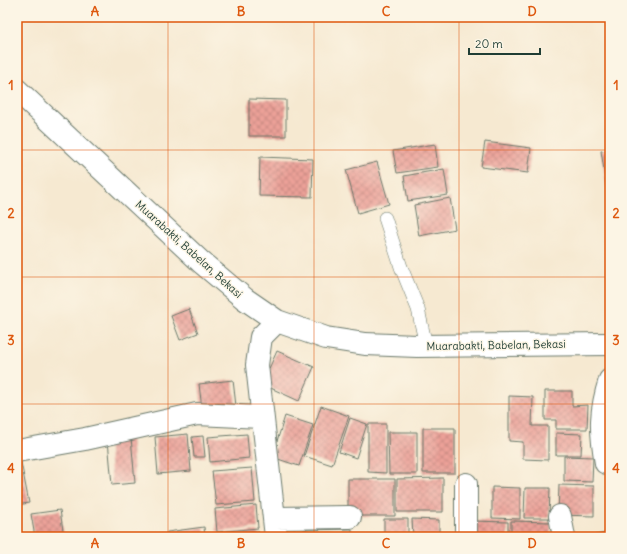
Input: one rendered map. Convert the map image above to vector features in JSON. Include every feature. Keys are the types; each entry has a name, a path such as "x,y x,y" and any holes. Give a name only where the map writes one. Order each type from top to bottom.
{"street":[{"name":"Muarabakti, Babelan, Bekasi","path":"17,90 201,262 245,299 278,321 326,338 345,342 610,344"},
{"path":"278,321 261,336 257,365 275,528 350,517"},
{"path":"606,463 600,423 604,400 610,380"},
{"path":"17,451 85,439 197,414 262,417"},
{"path":"466,484 466,537"}],"lane":[{"path":"385,218 401,267 418,309 426,342"}],"building":[{"path":"249,99 286,100 286,136 249,136"},
{"path":"485,142 531,148 528,173 481,167"},
{"path":"435,144 438,167 397,173 393,151"},
{"path":"610,150 610,195 608,195 601,151"},
{"path":"260,157 313,159 312,197 259,196"},
{"path":"377,162 389,204 358,213 346,170"},
{"path":"444,169 448,195 408,201 404,176"},
{"path":"450,198 455,229 419,236 414,205"},
{"path":"189,309 198,333 180,340 171,316"},
{"path":"277,351 314,367 299,401 262,384"},
{"path":"233,380 236,406 202,409 199,384"},
{"path":"545,391 572,391 572,406 588,405 587,429 556,429 556,420 545,420"},
{"path":"509,396 533,397 532,426 548,426 548,460 523,459 523,442 509,441"},
{"path":"321,406 349,416 332,465 304,456"},
{"path":"285,416 313,425 299,466 272,457"},
{"path":"350,418 367,424 356,458 339,452"},
{"path":"368,424 386,424 386,473 368,472"},
{"path":"423,428 455,428 455,473 423,473"},
{"path":"388,432 417,432 417,474 389,474"},
{"path":"556,433 582,434 581,455 556,455"},
{"path":"188,434 191,471 158,474 155,437"},
{"path":"247,434 249,458 210,462 208,437"},
{"path":"203,436 205,457 194,457 192,437"},
{"path":"131,437 135,483 112,485 108,440"},
{"path":"564,456 593,457 592,482 564,481"},
{"path":"20,457 29,503 17,505 17,458"},
{"path":"252,468 255,502 216,505 212,471"},
{"path":"443,478 443,512 397,512 397,479"},
{"path":"348,479 395,479 395,516 348,516"},
{"path":"559,485 594,486 594,516 558,515"},
{"path":"492,487 520,488 520,519 492,518"},
{"path":"525,488 550,488 549,518 524,518"},
{"path":"256,505 258,528 217,532 215,509"},
{"path":"60,510 64,537 35,537 31,514"},
{"path":"384,519 408,519 408,537 384,537"},
{"path":"412,519 439,520 439,537 413,537"},
{"path":"472,521 508,522 508,537 471,537"},
{"path":"511,521 551,522 551,537 511,537"},
{"path":"204,527 205,537 168,537 167,532"},
{"path":"352,529 352,537 304,537 304,530"},
{"path":"258,531 259,537 216,537 216,534"},
{"path":"610,532 610,537 591,537 591,536"}]}
